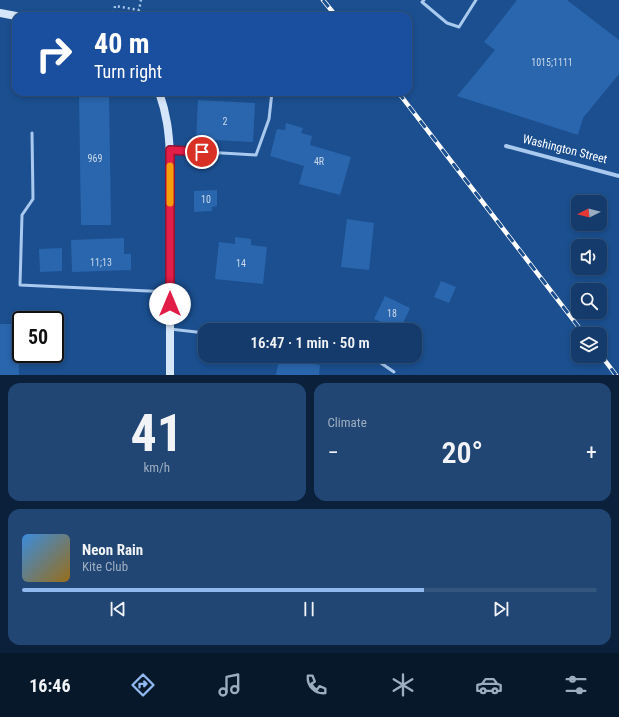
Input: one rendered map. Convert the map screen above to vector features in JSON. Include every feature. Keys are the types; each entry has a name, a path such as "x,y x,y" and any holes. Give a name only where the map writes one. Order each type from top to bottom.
{"main road":[{"path":"0,13 12,15"},
{"path":"160,96 165,109 169,131 170,150 170,375"}],"street":[{"name":"Washington Street","path":"506,146 619,176"}],"lane":[{"path":"424,0 422,2 447,23 459,27 476,0"},
{"path":"170,150 256,155 269,119 272,96"},
{"path":"32,133 33,199 22,215 20,285 170,292"},
{"path":"170,329 198,332"},
{"path":"381,363 394,372"}],"path":[{"path":"114,12 115,6 139,10 142,0"}],"building":[{"path":"517,0 567,0 619,40 619,74 583,118 578,135 457,96 495,50 484,42"},
{"path":"79,96 109,96 111,225 81,225"},
{"path":"198,100 255,103 253,142 196,139"},
{"path":"286,123 303,128 301,133 312,136 310,145 351,157 340,195 299,184 304,166 270,156 277,129 285,130"},
{"path":"217,190 217,206 212,207 212,211 194,212 194,191"},
{"path":"347,219 374,223 369,270 341,267"},
{"path":"235,237 251,239 251,245 267,247 263,284 215,279 219,242 235,244"},
{"path":"124,238 124,254 131,254 131,270 72,272 71,240"},
{"path":"62,248 62,271 40,272 39,249"},
{"path":"441,281 456,287 449,303 434,297"},
{"path":"385,296 410,308 403,323 383,323 374,319"},
{"path":"0,324 12,324 12,363 19,363 19,375 0,375"},
{"path":"278,363 306,363 320,365 319,375 276,375"}],"railway":[{"path":"323,0 333,12"},
{"path":"401,96 579,327"},
{"path":"607,363 616,375"}],"slow traffic":[{"path":"170,166 170,203"}],"route":[{"path":"170,304 170,150 202,152"}]}
